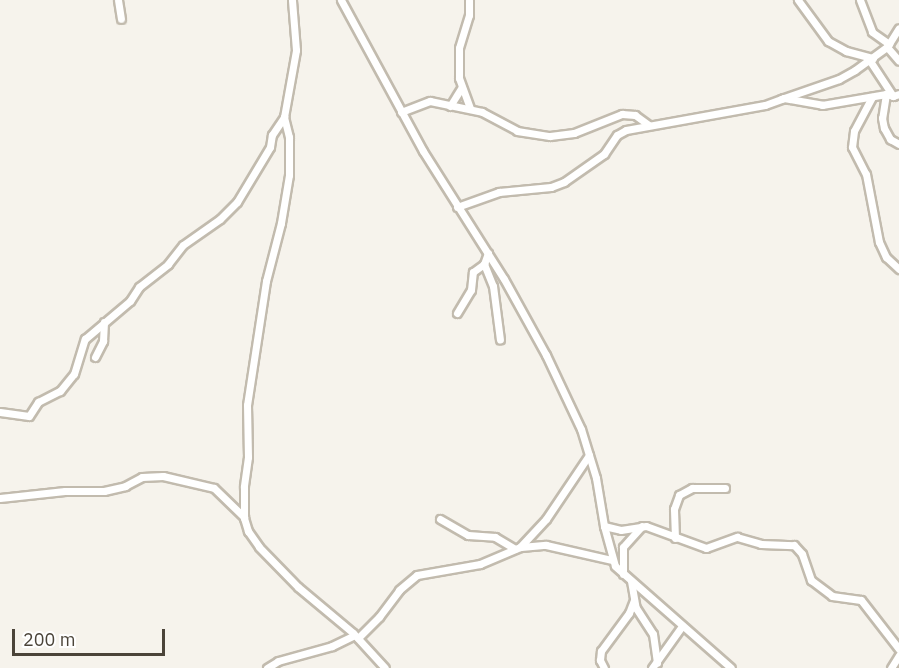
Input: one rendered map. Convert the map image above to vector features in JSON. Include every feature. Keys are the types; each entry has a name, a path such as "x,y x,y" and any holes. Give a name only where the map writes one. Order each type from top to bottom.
{"street":[{"path":"118,0 122,19"},
{"path":"0,412 26,417 38,402 60,391 74,374 85,339 130,301 139,287 168,264 183,244 220,219 237,202 270,147 272,135 284,117 296,50 292,0"},
{"path":"341,0 401,112 542,346 569,403 589,455 596,478 612,560 622,574 731,668"},
{"path":"469,0 469,15 459,48 462,87 470,108"},
{"path":"798,0 828,40 846,51 872,59 893,95"},
{"path":"860,0 872,32 888,45 899,61"},
{"path":"457,207 499,192 551,187 564,182 604,154 621,132 765,105 839,79 872,59 888,45 899,28"},
{"path":"450,106 462,87"},
{"path":"779,100 822,105 893,95"},
{"path":"893,95 882,118 890,139 899,144"},
{"path":"872,97 854,131 852,147 866,174 882,250 890,263 899,268"},
{"path":"401,112 424,101 470,108 496,118 517,131 550,136 574,133 622,114 635,115 649,125"},
{"path":"284,117 289,137 289,175 281,223 266,281 247,405 248,457 244,487 244,518 248,531 259,546 298,587 356,636 385,668"},
{"path":"457,313 471,290 473,272 484,264 488,253"},
{"path":"484,264 493,286 500,340"},
{"path":"95,357 103,341 104,322"},
{"path":"518,548 546,519 589,455"},
{"path":"0,498 104,491 124,486 142,477 163,476 214,488 244,518"},
{"path":"675,538 674,508 679,495 692,488 725,488"},
{"path":"441,519 468,535 495,537 518,548"},
{"path":"604,526 621,530 642,526 656,528 675,538 706,548 737,537 761,544 794,545 802,554 811,580 832,596 861,600 899,649"},
{"path":"622,574 623,547 642,526"},
{"path":"267,668 278,661 332,646 356,636 379,617 399,590 417,575 480,564 518,548 546,545 612,560"},
{"path":"631,581 634,600 651,626 655,666"},
{"path":"604,668 600,660 601,651 629,613 634,600"},
{"path":"655,666 682,626"},
{"path":"891,668 899,655"}]}
